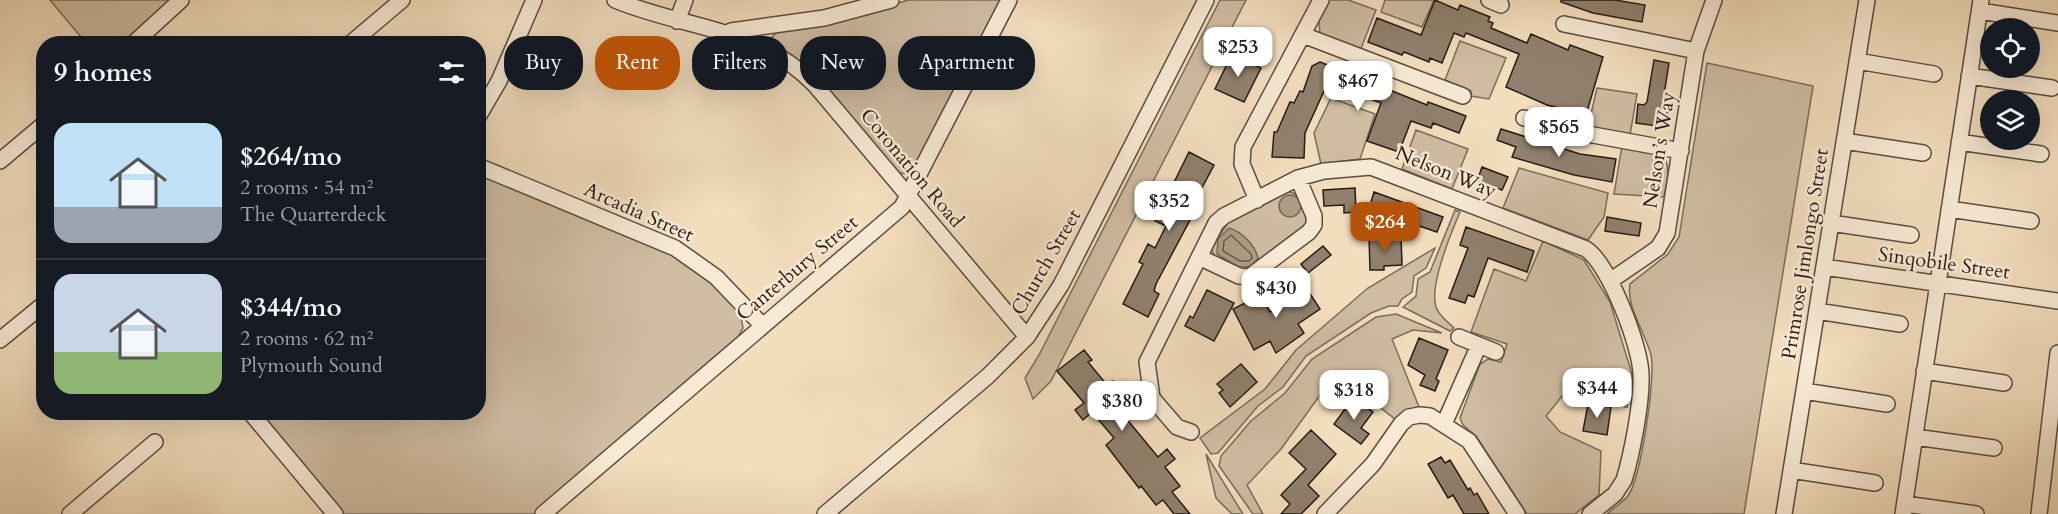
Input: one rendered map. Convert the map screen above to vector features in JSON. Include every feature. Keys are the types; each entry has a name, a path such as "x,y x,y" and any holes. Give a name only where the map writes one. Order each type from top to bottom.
{"street":[{"path":"143,36 181,0"},
{"path":"359,36 402,0"},
{"path":"486,103 499,81 534,0"},
{"name":"Coronation Road","path":"615,0 648,13 725,32 762,45 804,74 1027,337"},
{"path":"677,21 685,0"},
{"path":"725,32 824,18 891,0"},
{"name":"Canterbury Street","path":"543,514 902,207 1009,0"},
{"name":"Church Street","path":"825,514 988,376 1027,337 1060,285 1206,0"},
{"path":"1257,200 1240,155 1321,0"},
{"name":"Nelson’s Way","path":"1610,281 1652,253 1663,241 1681,151 1695,51 1714,0"},
{"name":"Primrose Jimlongo Street","path":"1784,514 1867,0"},
{"path":"1976,514 1904,509 1980,6 2058,23"},
{"path":"1564,24 1695,51"},
{"path":"1303,34 1464,96"},
{"path":"1857,61 1934,74"},
{"path":"1970,76 2052,88"},
{"path":"1524,118 1593,135 1681,151"},
{"path":"0,161 36,131"},
{"path":"1844,141 1923,153"},
{"path":"1959,142 2041,154"},
{"name":"Nelson Way","path":"1191,432 1177,427 1154,402 1147,369 1152,349 1219,219 1298,178 1331,170 1365,167 1383,170 1586,249 1596,257 1610,281 1639,357 1641,384 1624,480 1615,494 1590,514"},
{"name":"Arcadia Street","path":"486,169 675,248 716,277 762,325"},
{"path":"1199,257 1242,278 1257,274 1314,225 1314,216 1298,178"},
{"path":"1949,209 2031,221"},
{"path":"1831,222 1911,235"},
{"name":"Sinqobile Street","path":"1824,267 2058,301"},
{"path":"1,337 36,310"},
{"path":"1817,311 1900,324"},
{"path":"1459,337 1496,352"},
{"path":"1444,424 1479,345"},
{"path":"2039,514 2058,353"},
{"path":"1924,371 2004,383"},
{"path":"1804,391 1887,404"},
{"path":"1324,514 1373,464 1405,420 1425,415 1444,424 1469,441 1517,514"},
{"path":"257,420 335,514"},
{"path":"1915,437 1994,448"},
{"path":"73,513 155,442"},
{"path":"1791,470 1875,483"}],"shaded area":[{"path":"50,0 171,0 134,36 80,36"},
{"path":"908,0 1004,0 985,36 898,36 898,90 956,90 911,174 898,173 823,90 886,90 886,36 800,36 800,65 788,54 788,36 773,36 776,33 849,19"},
{"path":"1220,0 1246,0 1051,381 1033,399 1025,378 1039,355"},
{"path":"1330,0 1348,0 1376,10 1360,51 1320,35 1319,21"},
{"path":"1385,0 1434,0 1422,27 1381,12"},
{"path":"1460,41 1506,58 1489,99 1471,96 1471,91 1445,80"},
{"path":"1707,63 1813,86 1744,514 1607,514 1628,496 1633,485 1642,449 1651,384 1651,355 1633,311 1630,284 1668,254 1679,237"},
{"path":"1597,88 1637,94 1630,135 1588,127"},
{"path":"1331,98 1375,114 1360,159 1321,164 1314,133"},
{"path":"1416,130 1468,149 1452,189 1402,169"},
{"path":"1622,146 1663,156 1668,170 1664,197 1614,194"},
{"path":"1519,168 1608,193 1604,217 1588,240 1503,208"},
{"path":"486,178 666,251 713,284 740,311 743,328 735,342 534,514 342,514 265,420 486,420"},
{"path":"1291,192 1300,197 1309,223 1244,272 1215,257 1211,248 1228,223 1284,193"},
{"path":"1455,210 1460,212 1442,259 1435,297 1439,313 1454,328 1450,331 1403,307 1416,296 1418,279 1430,272"},
{"path":"1543,241 1584,260 1610,302 1632,374 1627,407 1563,395 1546,416 1560,432 1601,451 1599,495 1575,514 1527,514 1476,436 1463,425 1460,418 1480,364 1488,359 1501,362 1507,344 1471,332 1494,269 1526,281"},
{"path":"1435,248 1426,268 1414,276 1412,292 1402,299 1398,306 1389,306 1371,313 1306,356 1283,387 1258,406 1218,453 1211,454 1200,438 1265,389 1296,350 1368,288"},
{"path":"1396,314 1442,333 1413,330 1392,339 1419,407 1406,411 1395,419 1336,373 1281,449 1247,485 1263,514 1253,514 1219,466 1221,456 1251,421 1285,393 1312,359 1376,317"},
{"path":"1206,454 1243,514 1232,514 1216,498"}],"water":[{"path":"1290,195 1298,198 1301,206 1298,214 1290,217 1282,214 1279,206 1282,198"},
{"path":"1229,228 1243,236 1254,248 1258,258 1251,267 1238,267 1217,254 1218,239"}],"building":[{"path":"1435,0 1458,10 1460,5 1490,17 1488,21 1493,23 1491,28 1527,43 1531,34 1568,50 1570,45 1603,57 1586,115 1547,105 1506,87 1519,54 1466,33 1464,37 1454,33 1442,63 1430,58 1429,62 1404,52 1402,55 1368,42 1377,18 1421,35"},
{"path":"1561,0 1615,0 1645,5 1642,22 1593,13 1561,2"},
{"path":"1232,54 1261,68 1244,102 1215,89"},
{"path":"1654,60 1669,63 1663,101 1669,102 1665,127 1636,123 1638,104 1644,105 1647,102"},
{"path":"1320,62 1427,105 1428,102 1466,116 1459,133 1433,123 1431,128 1411,121 1399,152 1367,141 1381,103 1333,85 1330,93 1324,91 1305,133 1304,158 1272,157 1274,132 1277,132 1290,102 1294,103 1300,91 1303,92 1312,66"},
{"path":"1501,129 1580,154 1616,159 1612,182 1574,175 1512,157 1516,147 1497,140"},
{"path":"1189,152 1214,165 1195,201 1199,203 1156,284 1154,291 1159,294 1148,317 1123,304 1143,264 1139,262 1148,244 1155,248 1166,226 1155,221"},
{"path":"1482,167 1508,177 1502,190 1477,181"},
{"path":"1355,188 1356,212 1344,213 1344,205 1324,206 1323,190"},
{"path":"1374,192 1443,217 1437,232 1369,209"},
{"path":"1607,217 1641,223 1639,236 1605,231"},
{"path":"1466,227 1534,251 1527,272 1488,258 1474,297 1468,295 1465,303 1449,298 1468,248 1460,245"},
{"path":"1401,237 1402,265 1384,266 1384,270 1370,270 1369,238"},
{"path":"1323,246 1331,255 1308,273 1301,264"},
{"path":"1303,283 1320,309 1298,324 1304,333 1276,353 1270,341 1254,350 1233,309 1261,295 1270,312 1295,296 1292,290"},
{"path":"1207,290 1234,303 1214,341 1185,326 1190,316 1193,318"},
{"path":"1419,338 1448,350 1436,379 1439,381 1435,391 1420,385 1425,375 1408,365"},
{"path":"1084,350 1092,360 1088,362 1107,385 1113,381 1124,394 1119,398 1131,412 1125,417 1158,457 1167,449 1175,459 1165,467 1180,486 1172,492 1190,514 1174,514 1163,500 1156,505 1141,486 1139,488 1106,445 1114,438 1092,412 1083,420 1075,410 1084,403 1057,371"},
{"path":"1241,364 1257,382 1230,407 1219,393 1223,390 1217,384"},
{"path":"1353,398 1373,412 1361,428 1369,434 1361,444 1334,424"},
{"path":"1588,404 1611,407 1607,435 1583,431"},
{"path":"1311,430 1336,454 1308,485 1319,496 1301,514 1281,514 1290,504 1281,495 1306,469 1289,453"},
{"path":"1441,457 1445,463 1450,460 1468,490 1470,488 1474,495 1477,493 1489,514 1464,514 1453,495 1448,498 1428,464"}]}
